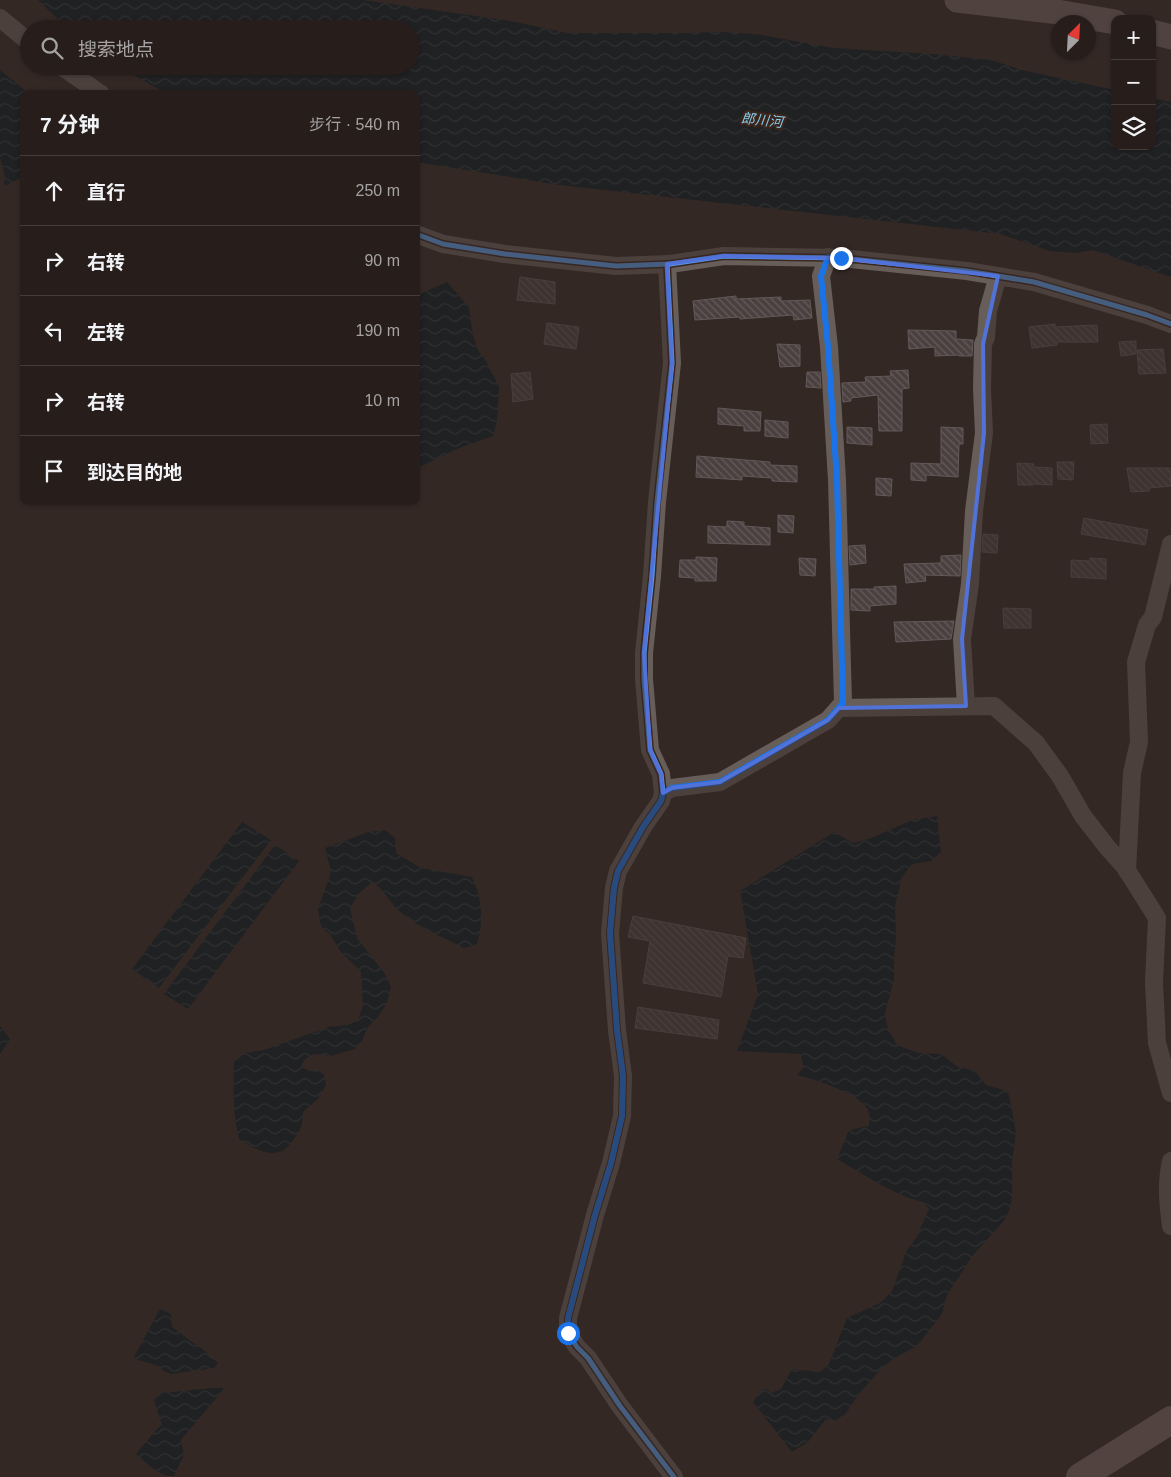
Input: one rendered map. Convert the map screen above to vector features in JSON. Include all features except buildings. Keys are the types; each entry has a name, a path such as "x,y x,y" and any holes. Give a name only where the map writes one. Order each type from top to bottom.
{"main road":[{"path":"1080,1477 1171,1420"}],"street":[{"path":"957,0 1051,11 1111,21"},
{"path":"0,18 20,35"},
{"path":"1156,33 1171,37"},
{"path":"74,75 95,90"},
{"path":"420,235 443,244 505,254 616,266 667,264 724,256 828,257 966,271 1034,282 1148,315 1171,324"},
{"path":"663,793 672,788 720,782 828,720 843,703 837,480 821,276 828,257"},
{"path":"667,264 672,363 644,653 644,678 650,750 661,774 663,793 661,801 643,827 618,871 614,888 610,933 617,1030 623,1076 622,1116 611,1163 595,1215 568,1318 568,1333 674,1477"},
{"path":"966,706 962,639 970,584 974,511 984,433 982,389 983,344 986,338 988,311 998,276"},
{"path":"1128,871 1132,773 1139,742 1136,662 1146,625 1153,617 1171,544"},
{"path":"839,708 994,706 1036,743 1060,776 1083,816 1128,871 1157,918 1154,982 1157,1043 1171,1093"},
{"path":"1171,1162 1168,1176 1168,1205 1171,1226"}],"highlighted area":[{"path":"724,256 841,258 998,276 983,344 984,433 962,639 966,706 839,708 828,720 720,782 672,788 663,793 661,774 650,750 644,653 672,363 667,264"}],"water":[{"name":"郎川河","path":"38,0 363,0 505,20 568,33 721,32 757,34 833,48 932,54 991,60 1022,70 1111,89 1111,150 1156,150 1156,99 1171,102 1171,277 1093,250 1076,253 1050,251 1000,234 559,185 420,163 420,90 160,90 134,75 420,75 420,20 59,20"},
{"path":"0,70 25,90 20,90 20,178 7,185 4,184 5,177 0,158"},
{"path":"447,282 469,307 473,336 478,350 486,361 499,387 497,421 493,436 459,448 420,467 420,295"},
{"path":"937,816 941,852 931,861 912,864 902,877 895,906 894,979 885,1014 888,1029 897,1045 918,1053 941,1054 958,1067 974,1070 986,1085 1008,1091 1016,1132 1012,1162 1012,1197 1010,1208 1004,1221 973,1255 947,1295 942,1314 917,1346 895,1358 882,1368 858,1395 844,1416 834,1421 826,1419 808,1442 792,1452 753,1402 759,1393 766,1389 771,1393 781,1389 792,1369 820,1372 829,1364 847,1318 880,1303 892,1291 906,1252 916,1238 929,1209 923,1202 906,1197 881,1185 837,1159 849,1130 869,1126 869,1112 864,1104 836,1088 797,1075 804,1067 800,1054 737,1051 758,994 740,891 834,832 853,843 874,837 912,820"},
{"path":"242,822 271,840 159,988 132,969"},
{"path":"385,830 395,838 396,853 421,868 472,877 478,893 481,910 481,927 477,944 464,948 414,922 399,911 373,882 363,890 350,908 357,938 385,974 391,987 387,1003 368,1027 362,1041 355,1049 331,1056 313,1054 304,1060 301,1066 309,1071 318,1070 324,1075 326,1085 318,1099 303,1112 300,1130 286,1148 276,1153 271,1153 254,1148 239,1139 234,1100 234,1062 244,1053 264,1050 328,1027 348,1025 358,1020 363,1006 361,972 340,951 330,934 323,929 320,923 318,909 331,872 325,848 368,832"},
{"path":"275,845 299,861 188,1009 164,994"},
{"path":"0,1026 10,1039 0,1054"},
{"path":"160,1309 171,1314 172,1327 218,1363 214,1368 171,1374 159,1366 135,1359 134,1357"},
{"path":"223,1388 223,1390 181,1440 184,1455 174,1476 158,1472 136,1454 162,1425 154,1400 161,1393"}],"cycle path":[{"path":"420,235 443,244 505,254 616,266 670,264 724,256 841,258 967,271 1034,282 1147,315 1171,324"},
{"path":"667,264 672,363 657,502 644,653 644,679 650,750 661,774 663,793 661,801 643,827 618,871 614,888 610,933 617,1030 623,1076 622,1116 611,1163 595,1215 568,1318 568,1333 674,1477"}],"route":[{"path":"568,1333 568,1318 595,1215 611,1163 622,1116 623,1076 617,1030 610,933 614,888 618,871 643,827 661,801 663,793 672,788 720,782 828,720 843,703 837,480 821,276 828,257 841,258"}]}
